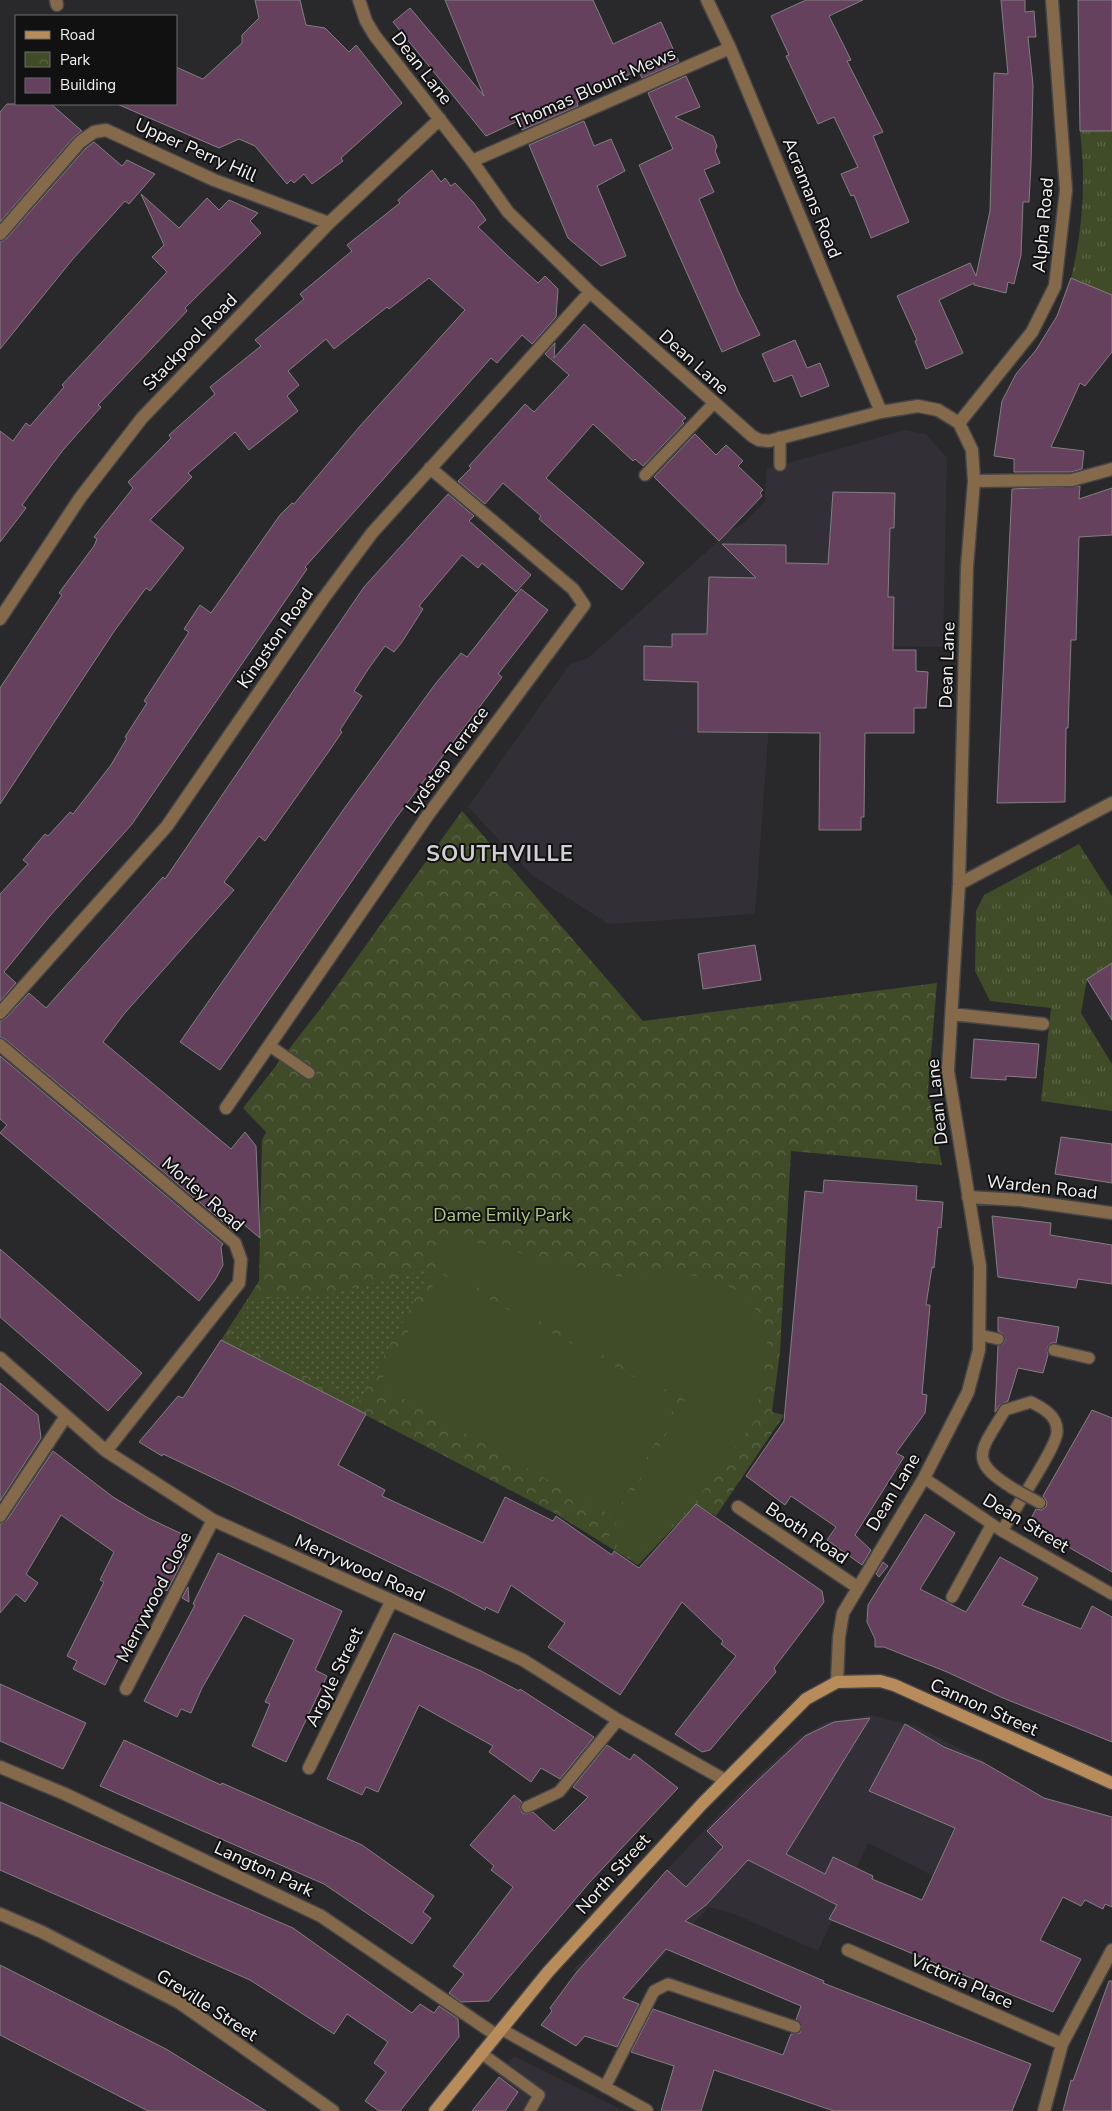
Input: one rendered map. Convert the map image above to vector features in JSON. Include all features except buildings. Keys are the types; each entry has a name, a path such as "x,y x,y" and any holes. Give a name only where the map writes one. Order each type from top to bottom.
{"main road":[{"name":"Cannon Street","path":"837,1682 880,1680 894,1685 1112,1783"},
{"name":"North Street","path":"435,2111 498,2032 561,1958 725,1780 806,1699 837,1682"}],"street":[{"name":"Dean Lane","path":"359,0 366,21 375,36 472,161 508,212 590,292 714,403 759,440 769,441 881,412 918,406 938,410 959,422 972,450 974,481 967,567 959,884 948,1071 980,1266 979,1350 968,1392 924,1478 843,1613 839,1637 837,1682"},
{"name":"Acramans Road","path":"707,0 730,48 881,412"},
{"name":"Alpha Road","path":"959,422 1032,332 1055,286 1066,190 1052,0"},
{"name":"Thomas Blount Mews","path":"472,161 730,48"},
{"name":"Stackpool Road","path":"0,619 80,498 142,418 329,223 440,119"},
{"name":"Upper Perry Hill","path":"0,234 80,142 94,132 106,130 214,180 329,223"},
{"name":"Kingston Road","path":"0,1013 167,826 323,599 372,533 590,292"},
{"name":"Lydstep Terrace","path":"226,1108 428,815 584,605 573,589 430,468"},
{"path":"974,481 1072,480 1112,469"},
{"path":"959,884 1112,803"},
{"path":"952,1014 1043,1024"},
{"name":"Morley Road","path":"0,1044 235,1243 241,1260 239,1282 106,1451"},
{"name":"Warden Road","path":"968,1197 1020,1200 1112,1213"},
{"name":"Merrywood Road","path":"0,1358 106,1451 213,1520 390,1602 523,1660 618,1720 725,1780"},
{"path":"0,1516 66,1416"},
{"name":"Booth Road","path":"738,1508 857,1587"},
{"name":"Merrywood Close","path":"126,1689 213,1520"},
{"name":"Argyle Street","path":"309,1768 390,1602"},
{"name":"Langton Park","path":"0,1767 64,1794 321,1916 498,2032"},
{"name":"Greville Street","path":"0,1914 42,1932 180,2003 333,2111"},
{"name":"Victoria Place","path":"848,1950 1062,2044"},
{"path":"1044,2111 1062,2044 1112,1950"}],"lane":[{"path":"645,475 714,403"},
{"path":"780,438 780,465"},
{"path":"270,1046 309,1073"},
{"path":"980,1335 998,1339"},
{"path":"1054,1350 1088,1358"},
{"path":"1002,1531 1047,1456 1058,1433 1055,1420 1044,1408 1031,1402 1005,1410 982,1449 982,1457 989,1473 1014,1489 1040,1503"},
{"name":"Dean Street","path":"924,1478 1002,1531 1112,1594"},
{"path":"952,1596 992,1524"},
{"path":"527,1807 559,1792 618,1720"},
{"path":"605,2087 654,1991 668,1984 795,2027"},
{"path":"498,2032 647,2110"},
{"path":"481,2053 539,2095 530,2111"}],"shaded area":[{"path":"905,430 926,434 947,458 943,647 775,645 755,914 609,924 533,876 468,807 570,664 588,658 732,529 742,525 765,501 767,469"},
{"path":"870,1715 916,1726 984,1761 933,1876 868,1843 818,1951 734,1914 709,1907 619,2003 573,1970 740,1792 800,1737 826,1722"},
{"path":"514,2056 624,2111 505,2111 518,2092 499,2077"}],"green space":[{"path":"1080,131 1112,131 1112,295 1071,278 1081,223 1083,168"},
{"name":"Dame Emily Park","path":"462,811 643,1021 937,983 928,1090 942,1165 791,1151 780,1352 772,1412 784,1415 716,1516 696,1504 638,1565 556,1514 221,1340 259,1281 262,1140 266,1132 243,1108 321,1008"},
{"path":"1079,844 1112,896 1112,963 1087,979 1081,1013 1112,1064 1112,1111 1041,1101 1051,1008 990,1001 975,971 976,911 984,895"},
{"path":"445,1235 620,1277 661,1272 705,1277 743,1293 759,1314 765,1328 768,1348 755,1420 694,1503 635,1561 608,1538 685,1400 431,1262"},
{"path":"432,1268 359,1402 227,1337 252,1299 329,1294"},
{"path":"440,1273 678,1401 614,1517 379,1385"}],"district":[{"name":"SOUTHVILLE","path":"500,854"}]}
